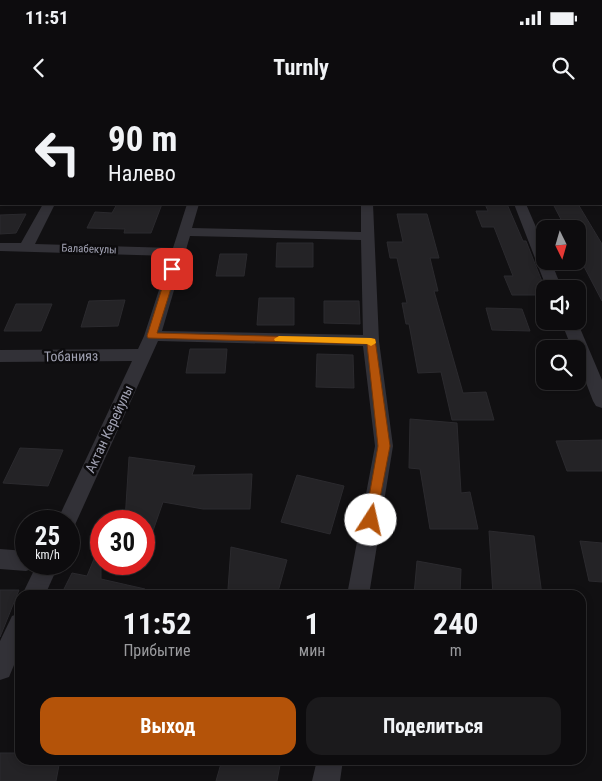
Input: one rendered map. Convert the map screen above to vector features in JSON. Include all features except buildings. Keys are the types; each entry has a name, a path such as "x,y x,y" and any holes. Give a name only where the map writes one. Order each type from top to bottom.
{"street":[{"path":"26,247 48,205"},
{"name":"Актан Керейулы","path":"72,510 152,336 193,205"},
{"path":"359,590 384,446 371,341 367,205"},
{"path":"520,205 551,280"},
{"path":"184,232 369,236"},
{"name":"Балабекулы","path":"0,246 178,252"},
{"path":"573,330 602,401"},
{"path":"152,336 371,341"},
{"name":"Тобанияз","path":"0,356 143,355"},
{"path":"0,559 15,560"},
{"path":"35,590 43,575"},
{"path":"0,668 15,635"},
{"path":"326,781 329,765"}],"slow traffic":[{"path":"279,339 371,341 371,343"}],"route":[{"path":"172,269 152,336 371,341 384,446 371,520"}]}
